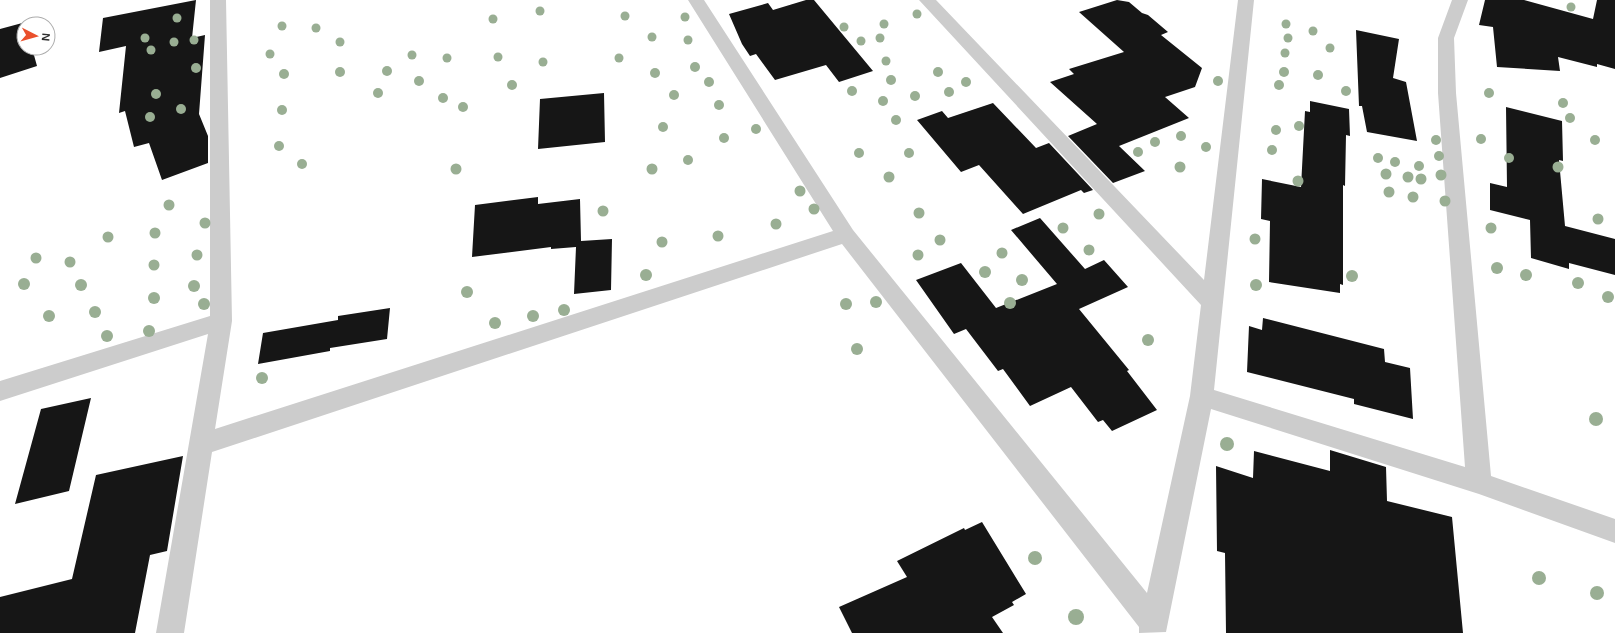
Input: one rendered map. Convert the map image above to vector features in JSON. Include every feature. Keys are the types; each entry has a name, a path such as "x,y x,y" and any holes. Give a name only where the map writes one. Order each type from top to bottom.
{"street":[{"path":"927,0 1211,301"},
{"path":"1152,628 1202,396 1211,301 1246,0"},
{"path":"1460,0 1446,38 1446,93 1479,483"},
{"path":"170,633 221,321 224,1"},
{"path":"702,1 846,235 1152,628"},
{"path":"200,445 846,235"},
{"path":"0,391 221,321"},
{"path":"1202,396 1479,483 1615,531"}],"building":[{"path":"196,0 192,38 205,35 199,114 208,136 208,163 162,180 149,143 134,147 125,111 119,113 126,46 99,52 103,18"},
{"path":"806,0 814,0 873,71 839,82 826,65 775,80 756,54 750,56 742,44 729,14 768,3 773,10"},
{"path":"1117,0 1129,2 1142,13 1148,15 1168,32 1161,35 1202,68 1195,87 1165,97 1189,118 1119,146 1145,171 1113,183 1068,136 1097,124 1050,82 1074,74 1069,69 1124,52 1079,12"},
{"path":"1485,0 1524,0 1593,19 1597,0 1615,0 1615,69 1597,64 1597,67 1558,57 1560,71 1497,67 1493,27 1479,25"},
{"path":"16,25 16,56 34,56 37,66 0,78 0,29"},
{"path":"1356,30 1399,39 1393,78 1406,82 1417,141 1367,132 1362,106 1359,106"},
{"path":"604,93 605,142 538,149 540,99"},
{"path":"1310,101 1349,109 1350,136 1346,135 1345,186 1343,185 1343,285 1340,284 1340,293 1269,282 1270,221 1261,219 1262,179 1301,187 1305,111 1310,112"},
{"path":"993,103 1036,148 1049,143 1093,190 1084,193 1081,190 1023,214 979,165 961,172 917,120 942,111 948,118"},
{"path":"1506,107 1562,121 1563,161 1559,160 1565,226 1615,239 1615,275 1569,263 1569,269 1531,258 1530,220 1490,210 1490,183 1507,187"},
{"path":"538,197 538,204 580,199 581,241 612,239 611,290 574,294 576,247 551,249 551,247 472,257 475,205"},
{"path":"1040,218 1085,269 1104,260 1128,287 1079,309 1129,370 1127,371 1157,410 1112,431 1103,420 1098,422 1071,387 1030,406 1003,369 998,371 966,329 954,334 916,280 961,263 996,308 1057,284 1011,230"},
{"path":"390,308 387,339 330,348 330,351 258,364 263,333 338,320 338,316"},
{"path":"1263,318 1384,349 1385,362 1410,368 1413,419 1354,404 1354,399 1247,372 1249,326 1262,330"},
{"path":"91,398 69,491 15,504 41,409"},
{"path":"1330,450 1386,467 1387,501 1452,517 1463,633 1226,633 1225,553 1217,551 1216,466 1253,478 1254,451 1330,471"},
{"path":"183,456 167,551 150,555 135,633 0,633 0,597 72,579 96,475"},
{"path":"982,522 1026,594 1012,602 1014,605 992,617 1003,633 852,633 839,607 907,577 897,561 964,528 965,530"}]}
